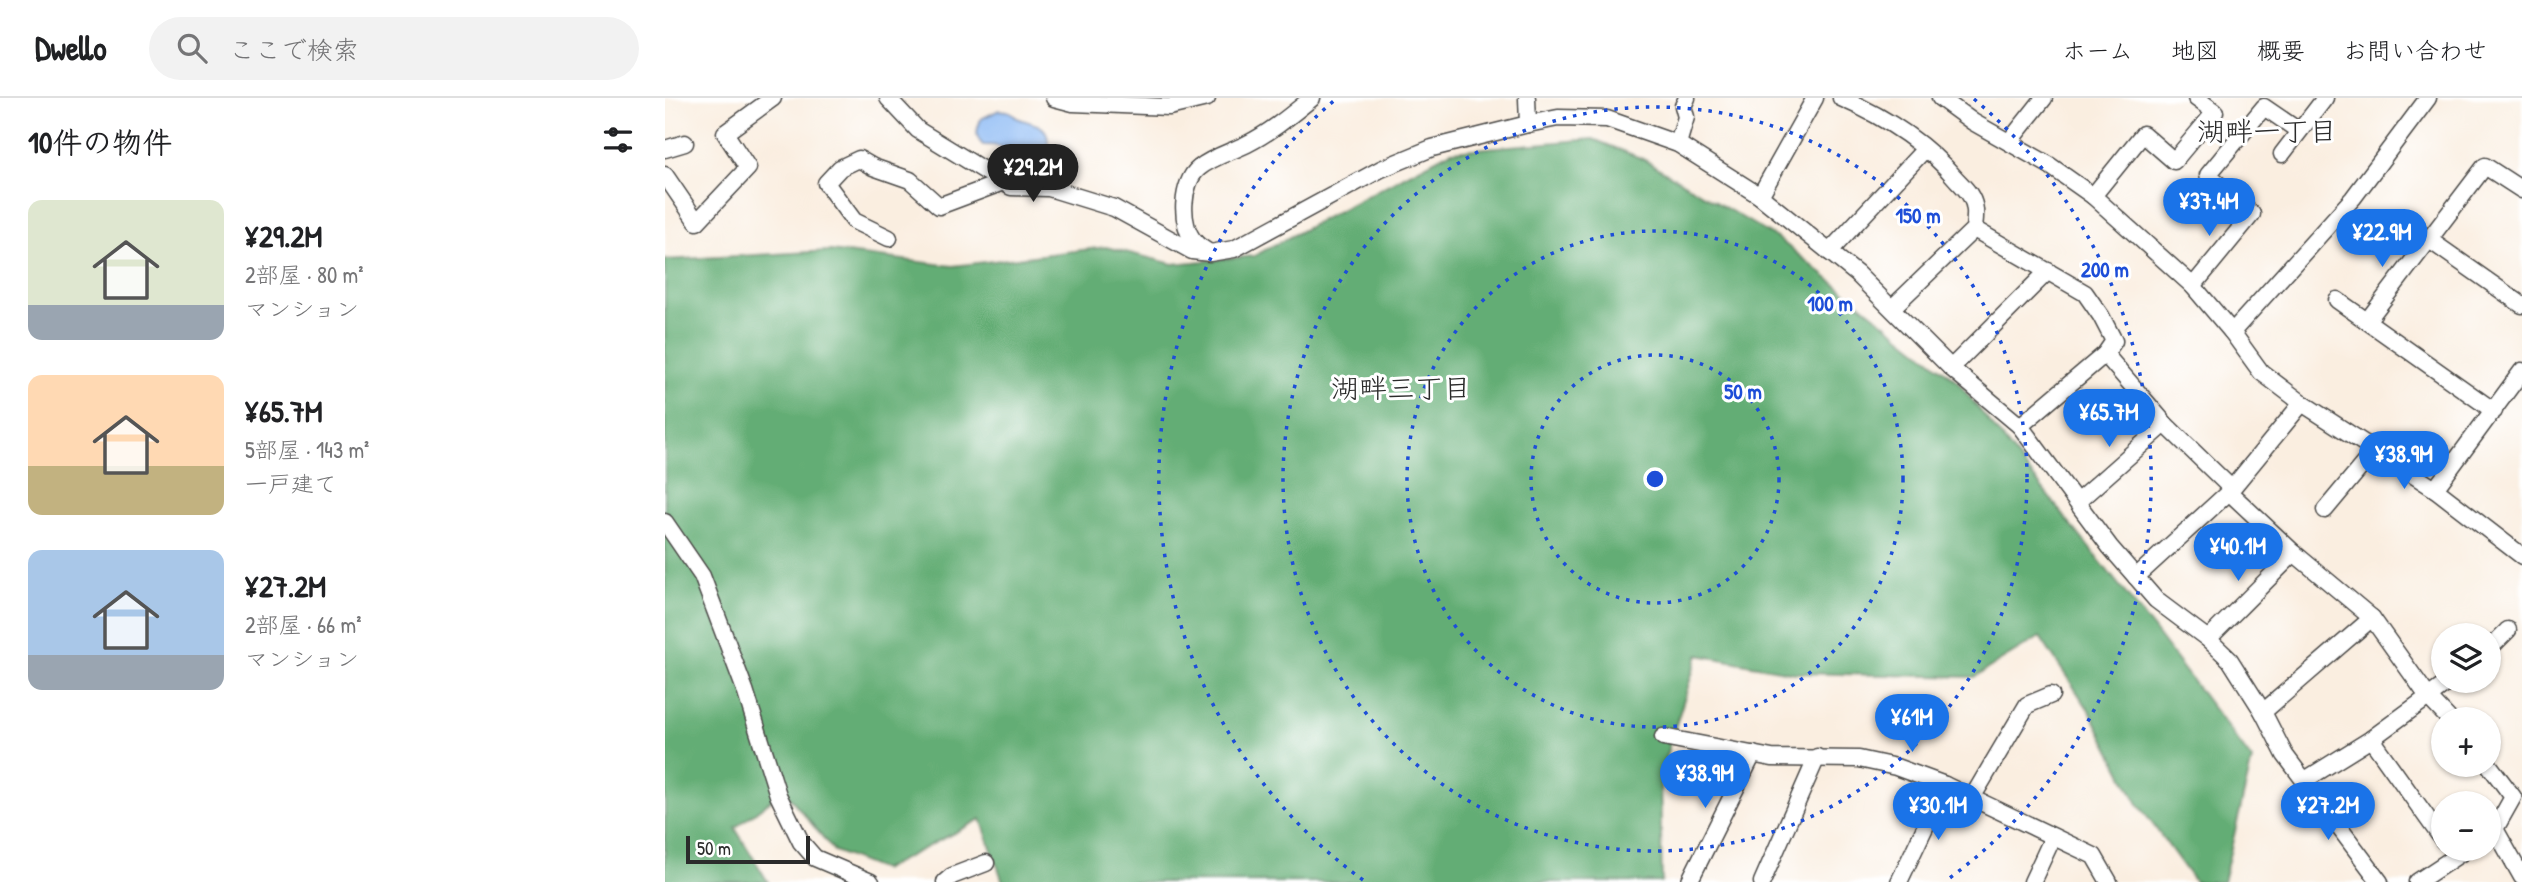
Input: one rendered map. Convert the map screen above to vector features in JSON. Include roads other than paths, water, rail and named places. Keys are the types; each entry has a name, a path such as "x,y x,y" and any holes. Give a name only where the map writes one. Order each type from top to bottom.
{"street":[{"path":"665,175 697,222 748,169 725,133 773,98"},
{"path":"888,98 918,130 1011,187 1039,186 1077,195 1114,208 1192,251 1210,253 1234,249 1381,169 1432,148 1528,124 1558,118 1607,119 1678,144 1760,196 1857,274 1951,368 2020,426 2136,577 2157,600 2208,639 2230,660 2263,712 2285,755 2372,879"},
{"path":"1054,98 1073,103 1169,107 1207,98"},
{"path":"1210,253 1193,241 1188,226 1184,210 1189,178 1199,168 1290,118 1312,98"},
{"path":"1527,98 1528,124"},
{"path":"1678,144 1686,117 1683,106 1687,98"},
{"path":"1760,196 1815,98"},
{"path":"1841,98 1894,125 1925,149 1949,170 1971,196 1976,211 1973,229 1892,309"},
{"path":"2009,142 2044,98"},
{"path":"2092,196 2143,134 2174,161 2215,112 2196,98"},
{"path":"2283,154 2325,98"},
{"path":"2232,332 2353,198 2428,98"},
{"path":"1943,99 1973,122 2049,164 2092,196 2193,286 2261,372 2435,489 2522,556"},
{"path":"2193,286 2252,214 2208,175 2264,107 2299,131"},
{"path":"665,149 685,143"},
{"path":"1829,252 1925,149"},
{"path":"889,238 854,222 827,183 840,168 859,159 910,180 939,206 1003,182"},
{"path":"2367,321 2485,166 2522,190"},
{"path":"1973,229 2085,293 2101,316 2113,341 2105,354 2020,426"},
{"path":"2428,239 2522,305"},
{"path":"1951,368 2048,271"},
{"path":"2337,300 2494,411"},
{"path":"2105,354 2165,424 2230,490 2294,553 2372,618 2438,707"},
{"path":"2435,489 2522,371"},
{"path":"2136,577 2230,490 2302,402"},
{"path":"2077,502 2165,424"},
{"path":"2325,510 2375,450"},
{"path":"665,522 702,576 745,690 778,795 801,842 815,858 871,882"},
{"path":"2208,639 2294,553"},
{"path":"2263,712 2372,618"},
{"path":"2501,637 2508,630"},
{"path":"2305,780 2371,739 2435,693"},
{"path":"1972,798 2027,705 2050,695"},
{"path":"1663,737 1772,758 1859,759 1896,767 1945,785 2094,856 2109,882"},
{"path":"2371,739 2431,823"},
{"path":"1689,882 1753,754"},
{"path":"1762,882 1817,757"},
{"path":"2501,776 2517,791 2501,817"},
{"path":"1899,882 1945,785"},
{"path":"2032,882 2053,837"},
{"path":"2501,846 2522,877"},
{"path":"2417,882 2444,861"},
{"path":"945,882 952,876 986,863"}],"water":[{"path":"999,110 1009,111 1016,118 1043,129 1048,137 1048,154 1030,164 1002,148 983,145 977,133 981,119"}],"district":[{"name":"湖畔一丁目","path":"2267,131"},
{"name":"湖畔三丁目","path":"1401,388"}]}
